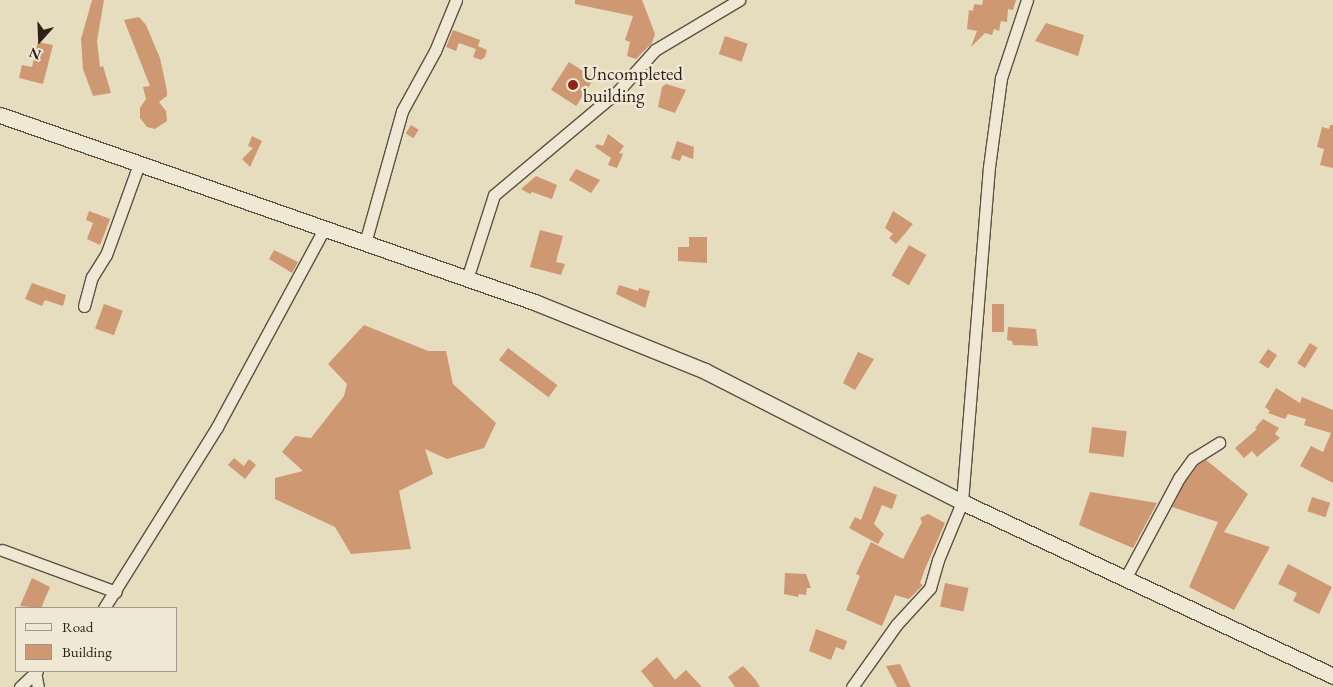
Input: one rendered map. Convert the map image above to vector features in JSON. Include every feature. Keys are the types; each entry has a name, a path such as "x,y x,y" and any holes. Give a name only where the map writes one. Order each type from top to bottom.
{"main road":[{"path":"0,115 536,303 705,371 962,502 1333,676"}],"street":[{"path":"365,243 402,110 435,51 456,0"},
{"path":"467,279 494,195 619,90 655,50 738,0"},
{"path":"852,687 897,624 930,588 938,560 962,502 989,166 1001,78 1027,0"},
{"path":"84,306 92,287 92,277 106,255 139,164"},
{"path":"105,607 116,592 216,427 324,229"},
{"path":"1125,579 1179,478 1193,459 1219,443"},
{"path":"2,550 116,592"},
{"path":"20,687 35,672"},
{"path":"36,672 38,687"}],"building":[{"path":"92,0 104,0 97,41 100,67 103,66 111,93 93,96 83,69 81,39"},
{"path":"575,0 642,0 655,34 652,43 636,59 627,56 630,42 625,40 633,16 575,4"},
{"path":"983,0 1016,0 1013,10 1008,9 1007,22 1001,21 999,31 994,29 992,35 985,33 971,47 977,31 967,29 969,10 973,11 974,4 982,5"},
{"path":"139,17 146,25 160,58 167,91 167,96 159,102 166,111 167,121 155,129 147,127 140,118 140,108 146,99 143,87 150,86 124,20"},
{"path":"1046,23 1084,35 1078,56 1035,41"},
{"path":"453,30 480,40 478,46 487,50 485,57 481,60 473,57 476,49 459,43 456,51 446,47"},
{"path":"725,36 748,44 742,62 719,54"},
{"path":"38,42 53,45 43,84 19,78 22,65 32,67"},
{"name":"Uncompleted building","path":"569,62 594,78 576,106 551,90"},
{"path":"666,84 686,90 675,113 658,107 662,87"},
{"path":"411,125 419,130 413,138 406,133"},
{"path":"1330,125 1333,125 1333,168 1320,165 1324,149 1317,147 1322,127 1329,129"},
{"path":"608,134 624,146 619,153 623,154 617,168 608,165 611,158 595,147 597,144 603,146"},
{"path":"252,136 262,141 250,167 242,159 253,148 248,146"},
{"path":"677,141 694,147 693,159 682,155 680,161 671,158"},
{"path":"576,169 600,180 591,193 569,180"},
{"path":"536,176 557,185 552,199 532,192 530,194 521,189"},
{"path":"89,211 110,219 100,245 87,239 93,223 86,220"},
{"path":"893,211 913,224 896,244 889,238 893,234 885,228"},
{"path":"540,230 563,236 556,262 565,264 561,275 530,267"},
{"path":"689,237 707,237 707,263 678,261 678,247 689,247"},
{"path":"909,245 926,255 909,285 892,275"},
{"path":"274,250 298,262 292,273 269,259"},
{"path":"32,283 66,295 63,306 45,300 42,306 25,299"},
{"path":"619,285 638,291 639,288 650,291 645,308 616,294"},
{"path":"104,304 123,311 114,335 95,328"},
{"path":"992,304 1004,304 1004,332 992,332"},
{"path":"364,325 428,351 446,351 453,384 496,423 484,448 447,459 425,449 433,474 399,491 411,549 351,554 335,527 275,499 275,478 303,471 282,452 295,436 311,438 344,396 347,384 328,364"},
{"path":"1008,327 1036,329 1038,346 1013,345 1012,341 1007,340"},
{"path":"1310,343 1318,348 1305,368 1297,363"},
{"path":"508,348 558,385 548,397 499,360"},
{"path":"1268,349 1277,355 1268,368 1259,362"},
{"path":"858,352 874,359 855,390 843,383"},
{"path":"1276,388 1300,403 1302,397 1333,410 1333,483 1300,466 1311,446 1323,452 1331,433 1304,425 1306,419 1288,414 1285,419 1268,413 1270,411 1265,407"},
{"path":"1263,419 1279,428 1275,434 1280,438 1257,457 1252,451 1244,458 1235,448 1257,429 1255,428"},
{"path":"1092,427 1127,431 1124,457 1089,453"},
{"path":"234,458 244,466 249,459 256,465 245,479 228,465"},
{"path":"1206,460 1248,494 1224,532 1270,547 1234,610 1189,587 1218,522 1172,507 1185,482 1198,465"},
{"path":"874,486 897,495 892,509 882,505 874,524 884,534 878,544 849,528 855,517 861,520"},
{"path":"1090,492 1157,503 1133,548 1079,525"},
{"path":"1312,497 1330,503 1325,517 1307,511"},
{"path":"928,514 945,523 920,583 923,585 909,599 895,595 882,626 846,610 860,576 856,574 871,542 903,559 922,522 920,518"},
{"path":"1288,564 1332,587 1319,614 1293,601 1297,593 1278,584"},
{"path":"785,573 806,574 811,588 807,588 806,595 799,594 798,597 784,594"},
{"path":"32,578 50,587 41,607 20,606"},
{"path":"945,583 968,588 963,611 940,606"},
{"path":"816,629 847,641 844,650 836,647 831,660 809,651"},
{"path":"657,657 675,680 686,670 702,687 654,687 641,671"},
{"path":"900,664 911,687 897,687 886,666"},
{"path":"743,666 760,687 735,687 728,677"}],"place":[{"name":"Uncompleted building","path":"573,85"}]}
